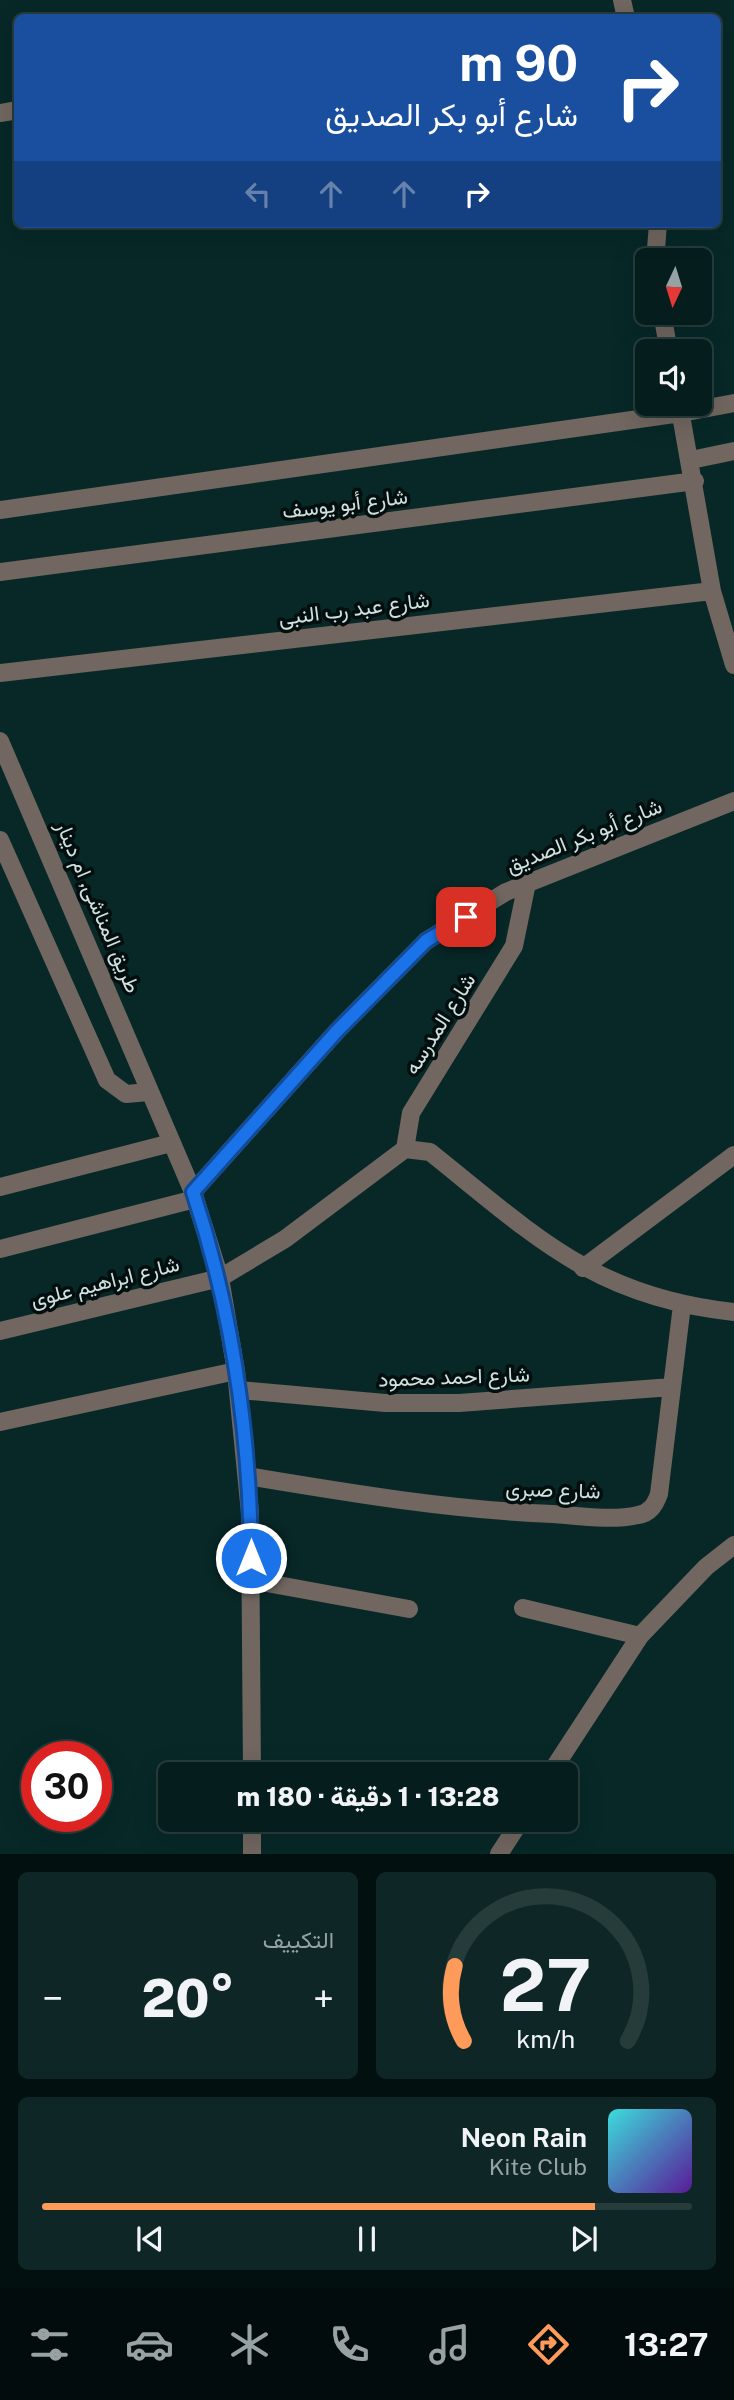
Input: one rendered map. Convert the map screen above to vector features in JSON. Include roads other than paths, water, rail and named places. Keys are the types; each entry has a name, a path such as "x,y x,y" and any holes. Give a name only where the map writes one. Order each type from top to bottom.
{"street":[{"path":"656,248 658,228"},
{"path":"712,405 734,403"},
{"path":"0,510 635,416"},
{"path":"682,416 695,481 712,591 734,665"},
{"path":"691,460 734,451"},
{"name":"شارع أبو يوسف","path":"0,572 695,481"},
{"name":"شارع عبد رب النبى","path":"0,673 712,591"},
{"name":"طريق المناشى, ام دينار","path":"0,741 120,1017 149,1093 194,1196 220,1278 239,1390 247,1476 251,1580 252,1762"},
{"name":"شارع أبو بكر الصديق","path":"194,1196 337,1031 426,941 506,892 734,800"},
{"path":"2,848 107,1080 126,1094 149,1093"},
{"name":"شارع المدرسه","path":"405,1149 411,1113 514,946 527,883"},
{"path":"0,1187 171,1143"},
{"path":"405,1149 430,1152 555,1251 623,1288 682,1305 734,1312"},
{"name":"شارع ابراهيم علوى","path":"0,1331 220,1278 285,1239 405,1149"},
{"path":"583,1268 734,1155"},
{"path":"0,1249 194,1196"},
{"name":"شارع صبرى","path":"247,1476 455,1507 637,1516 655,1504 659,1494 682,1305"},
{"path":"0,1422 236,1371"},
{"name":"شارع احمد محمود","path":"239,1390 312,1399 434,1403 672,1387"},
{"path":"558,1762 640,1636 706,1567 734,1545"},
{"path":"251,1580 409,1609"},
{"path":"523,1608 640,1636"},
{"path":"252,1832 252,1854"},
{"path":"499,1854 513,1832"}]}
